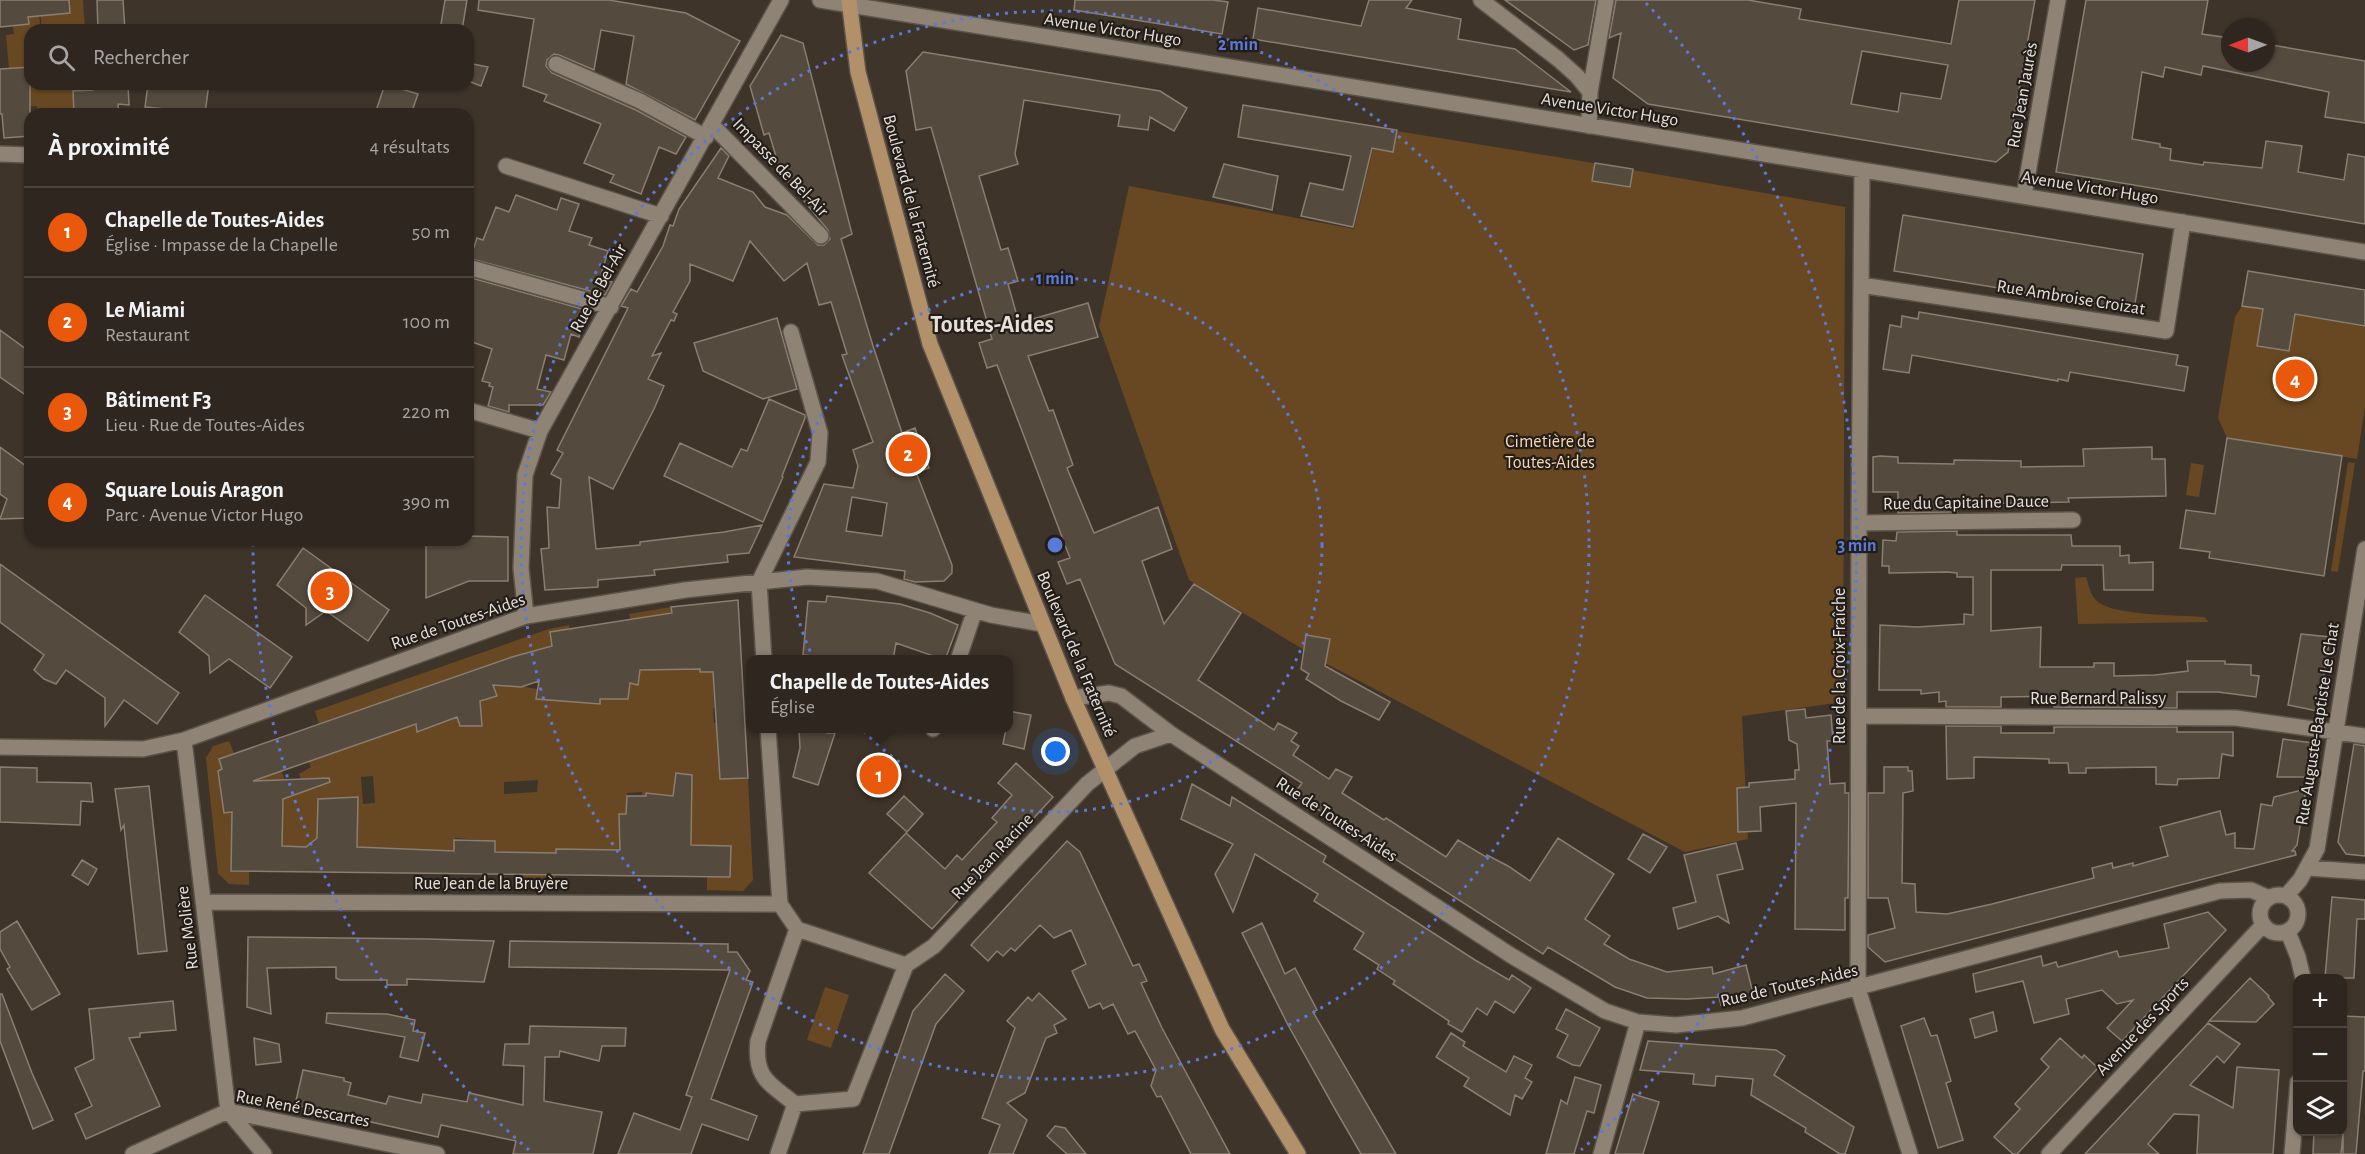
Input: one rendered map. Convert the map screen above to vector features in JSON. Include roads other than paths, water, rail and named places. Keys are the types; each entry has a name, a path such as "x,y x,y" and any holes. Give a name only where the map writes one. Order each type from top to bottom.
{"main road":[{"name":"Boulevard de la Fraternité","path":"850,2 858,72 930,344 1073,698 1221,1029 1298,1154"}],"street":[{"name":"Rue de Bel-Air","path":"526,616 521,568 525,475 540,431 781,0"},
{"name":"Avenue Victor Hugo","path":"820,0 850,2 1589,126 2365,252"},
{"path":"1481,0 1558,59 1577,76 1590,92"},
{"path":"1589,126 1590,92 1606,0"},
{"name":"Rue Jean Jaurès","path":"2024,196 2058,0"},
{"name":"Impasse de Bel-Air","path":"556,64 709,131 821,236"},
{"path":"0,154 24,154"},
{"path":"506,166 661,216"},
{"name":"Rue de la Croix-Fraîche","path":"1862,170 1858,989 1910,1154"},
{"name":"Rue Ambroise Croizat","path":"1862,285 2166,331 2183,222"},
{"path":"474,269 610,306"},
{"path":"764,655 759,582 818,462 820,433 791,332"},
{"path":"474,412 540,431"},
{"name":"Rue du Capitaine Dauce","path":"1859,523 2073,520"},
{"name":"Rue Auguste-Baptiste Le Chat","path":"2286,896 2308,868 2317,849 2365,549"},
{"name":"Rue de Toutes-Aides","path":"0,747 143,749 184,740 526,616 685,590 807,577 877,581 975,610 1042,624"},
{"path":"960,655 975,610"},
{"name":"Rue de Toutes-Aides","path":"1073,698 1109,693 1121,696 1171,734 1521,962 1605,1011 1638,1022 1676,1025 1742,1018 2220,891 2251,890 2269,898"},
{"name":"Rue Bernard Palissy","path":"1859,716 2236,718 2365,736"},
{"path":"768,733 780,904 797,929 906,965 853,1099 795,1104 764,1079 756,1059 758,1041 797,929"},
{"path":"1104,770 1135,746 1171,734"},
{"name":"Rue Molière","path":"184,740 228,1111"},
{"name":"Rue Jean Racine","path":"906,965 934,946 1087,784 1104,770"},
{"path":"2308,868 2365,872"},
{"path":"2233,891 2275,933 2288,932 2294,928 2299,916 2296,904 2286,896 2277,895 2265,901 2262,918"},
{"name":"Rue Jean de la Bruyère","path":"203,902 780,904"},
{"name":"Avenue des Sports","path":"2049,1154 2262,918"},
{"path":"2288,932 2301,964 2302,974"},
{"path":"1601,1154 1638,1022"},
{"path":"778,1154 795,1104"},
{"path":"228,1111 264,1154"},
{"name":"Rue René Descartes","path":"133,1154 228,1111 437,1154"},
{"path":"2292,1154 2294,1136"}],"place":[{"name":"Square Louis Aragon","path":"2295,379"},
{"name":"Le Miami","path":"908,454"},
{"name":"Bâtiment F3","path":"330,591"},
{"name":"Chapelle de Toutes-Aides","path":"879,775"}],"district":[{"name":"Toutes-Aides","path":"992,324"}],"park label":[{"name":"Cimetière de Toutes-Aides","path":"1550,451"}]}
